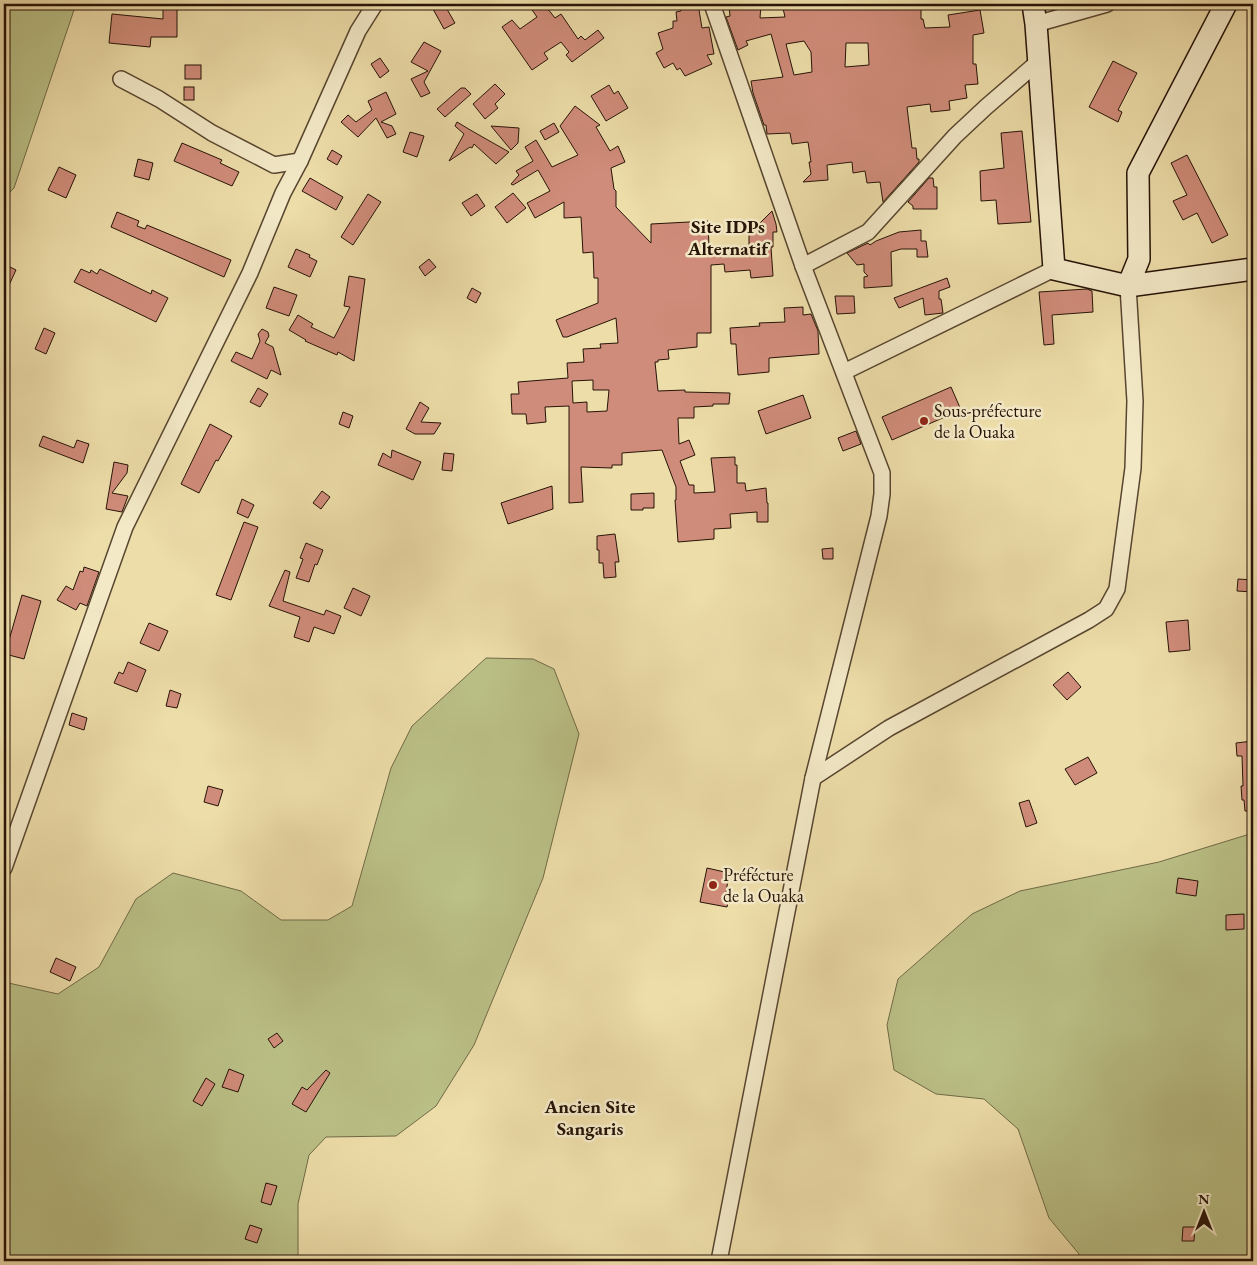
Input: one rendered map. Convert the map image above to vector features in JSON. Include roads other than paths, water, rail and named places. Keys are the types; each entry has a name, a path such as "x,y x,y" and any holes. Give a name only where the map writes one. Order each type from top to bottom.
{"street":[{"path":"4,868 125,527 246,281 283,192 300,161 358,31 375,4"},
{"path":"712,4 803,266 882,473 879,516 813,778 719,1261"},
{"path":"1054,269 1035,14 1107,4"},
{"path":"813,778 889,728 1081,625 1106,609 1117,589 1133,468 1135,401 1128,286 1139,259 1138,173 1226,4"},
{"path":"803,266 868,232 955,136 1038,62"},
{"path":"120,80 159,99 212,133 274,165 300,161"},
{"path":"844,372 1054,269 1128,286 1253,269"}],"place":[{"name":"Sous-préfecture de la Ouaka","path":"924,421"},
{"name":"Préfécture de la Ouaka","path":"713,885"}],"district":[{"name":"Site IDPs Alternatif","path":"728,237"},
{"name":"Ancien Site Sangaris","path":"590,1117"}]}
